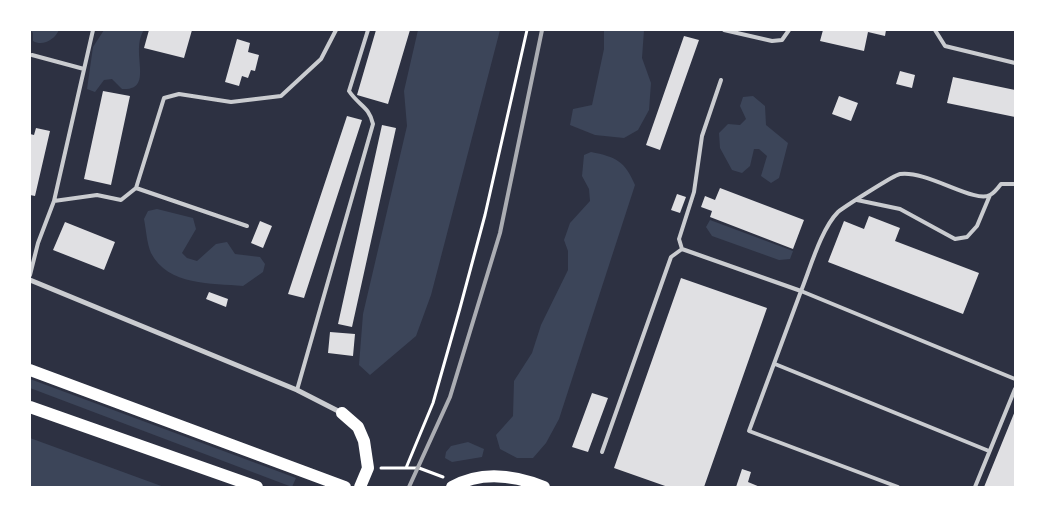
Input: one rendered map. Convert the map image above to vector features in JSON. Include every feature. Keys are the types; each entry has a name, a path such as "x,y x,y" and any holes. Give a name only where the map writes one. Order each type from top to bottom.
{"main road":[{"path":"30,370 345,487"},
{"path":"30,406 257,487"},
{"path":"342,412 358,427 364,441 368,468 360,487"},
{"path":"456,485 476,477 500,475 544,487"}],"street":[{"path":"30,280 297,390 342,412"}],"lane":[{"path":"30,275 38,243 54,202 93,30"},
{"path":"54,202 97,195 121,200 136,188 164,98 179,94 231,102 281,96 321,59 336,30"},
{"path":"297,390 373,124 370,112 355,100 349,91 368,30"},
{"path":"724,30 772,41 782,40 789,30"},
{"path":"935,30 945,46 1015,63"},
{"path":"32,55 84,69"},
{"path":"682,249 679,239 694,192 702,136 721,80"},
{"path":"898,487 749,431 800,291 826,231 838,212 898,174 916,174 943,182 977,198 990,196"},
{"path":"857,200 900,210 955,239 967,237 977,226 990,196 1000,184 1015,184"},
{"path":"136,188 247,226"},
{"path":"682,249 800,291 1015,379"},
{"path":"602,452 671,257 682,249"},
{"path":"775,364 989,452"},
{"path":"975,487 1015,389"}],"path":[{"path":"406,468 433,403 486,215 527,30"},
{"path":"368,468 419,468 456,485"}],"shaded area":[{"path":"30,30 59,30 52,39 45,43 37,43 33,41 33,33"},
{"path":"104,30 144,30 140,39 139,49 140,77 138,84 132,88 122,89 112,79 104,80 95,92 87,89 93,47"},
{"path":"418,30 500,30 431,295 416,336 370,375 359,365 363,314 407,126 404,91"},
{"path":"604,30 644,30 642,58 651,83 649,110 638,130 624,138 595,135 570,125 573,109 592,105 604,49"},
{"path":"753,96 765,106 766,125 788,143 779,178 771,183 761,176 767,156 759,149 754,149 750,166 742,173 732,170 720,148 719,133 728,124 740,125 746,119 740,106 743,97"},
{"path":"591,152 619,161 627,170 635,185 559,419 546,443 533,458 517,458 500,449 496,435 513,416 514,381 532,353 541,325 568,270 568,251 564,240 570,223 590,201 589,189 582,176 584,155"},
{"path":"157,209 193,218 196,229 182,253 187,258 197,261 216,244 227,242 235,254 260,257 265,264 263,272 243,286 192,281 168,272 151,253 144,219 148,211"},
{"path":"710,220 793,251 790,259 779,260 712,236 706,227"},
{"path":"30,379 296,478 292,487 30,388"},
{"path":"30,438 164,487 30,487"},
{"path":"468,442 484,449 482,457 452,462 445,458 446,452 451,446"}],"building":[{"path":"149,30 192,30 184,58 144,48"},
{"path":"376,30 410,30 388,104 357,95"},
{"path":"823,30 886,30 885,36 868,32 864,51 820,41"},
{"path":"684,36 699,40 660,150 646,145"},
{"path":"237,39 250,43 248,52 259,55 255,71 251,70 248,78 242,76 239,86 225,82"},
{"path":"900,71 915,75 912,88 896,84"},
{"path":"953,77 1015,90 1015,117 947,103"},
{"path":"103,91 130,96 111,185 84,179"},
{"path":"839,96 858,103 851,121 832,114"},
{"path":"347,116 362,120 304,298 288,294"},
{"path":"382,125 396,128 352,327 338,324"},
{"path":"36,128 50,131 35,196 30,195 30,134 34,135"},
{"path":"720,188 804,220 793,249 710,217 712,211 701,207 705,196 715,200"},
{"path":"677,194 686,197 680,213 671,210"},
{"path":"869,216 900,228 895,241 979,273 963,314 828,262 844,221 864,229"},
{"path":"260,221 272,226 263,248 251,243"},
{"path":"65,222 115,242 104,270 53,250"},
{"path":"681,278 767,308 704,487 668,487 614,468"},
{"path":"209,292 228,299 226,307 206,299"},
{"path":"330,332 355,334 353,356 328,353"},
{"path":"592,393 608,398 588,452 572,447"},
{"path":"1015,411 1015,487 984,487"},
{"path":"742,469 751,472 748,482 760,487 736,487"}],"railway":[{"path":"409,487 450,397 500,233 542,30"}]}
